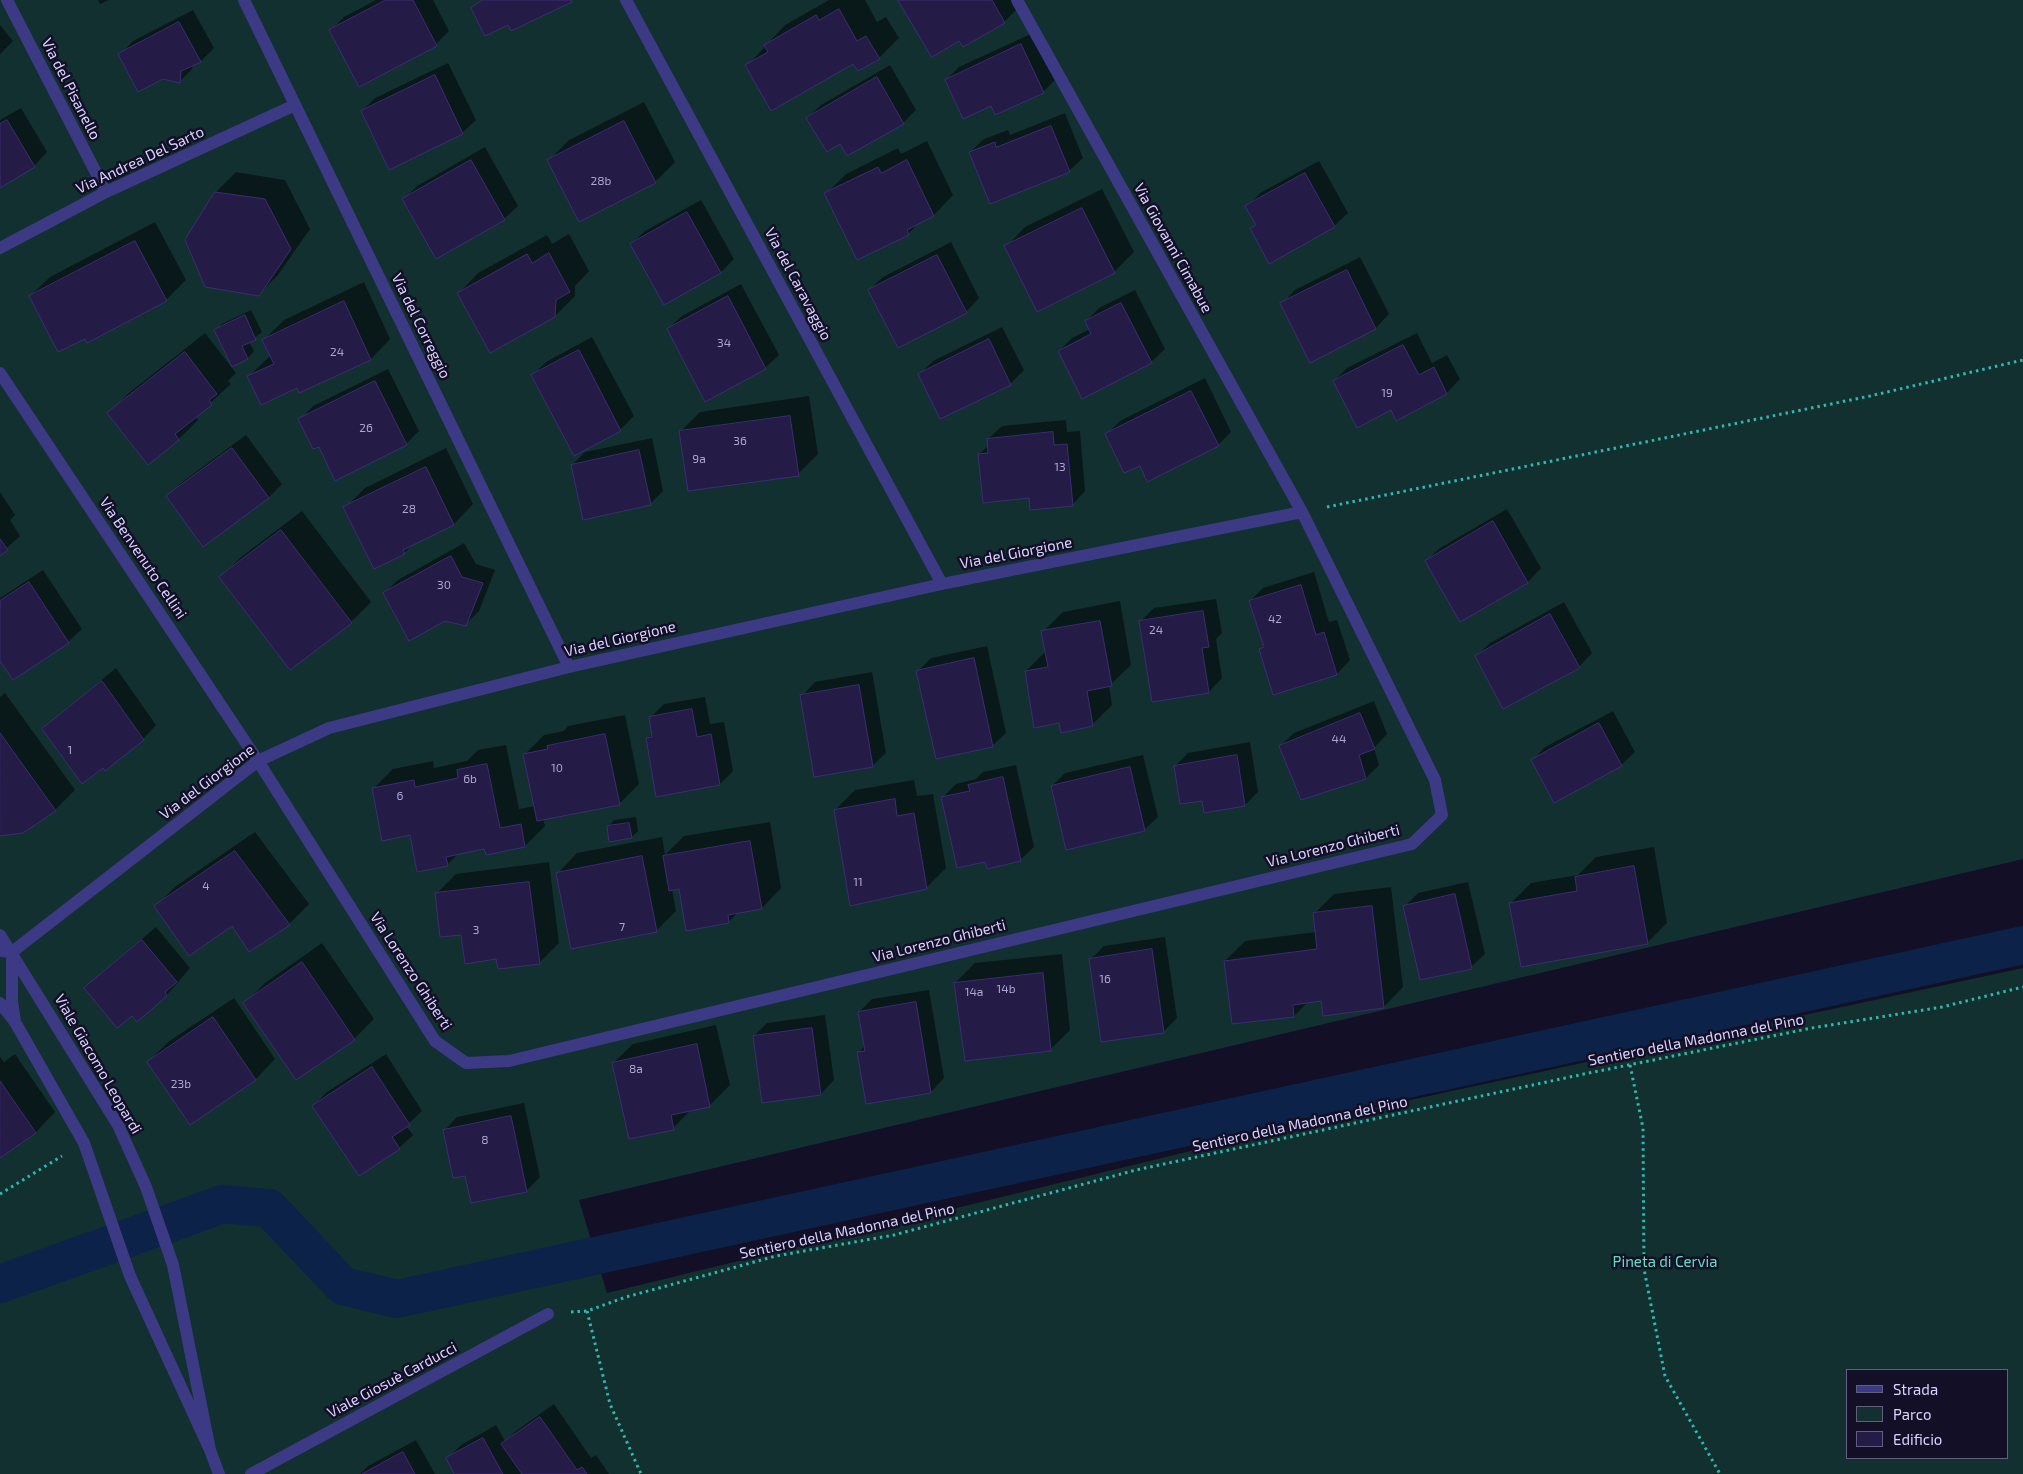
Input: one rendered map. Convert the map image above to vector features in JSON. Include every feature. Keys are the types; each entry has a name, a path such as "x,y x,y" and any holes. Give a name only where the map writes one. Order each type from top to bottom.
{"street":[{"name":"Via del Pisanello","path":"7,0 106,192"},
{"name":"Via del Correggio","path":"244,0 569,667"},
{"name":"Via del Caravaggio","path":"626,0 942,584"},
{"name":"Via Giovanni Cimabue","path":"1017,0 1302,512"},
{"name":"Via Andrea Del Sarto","path":"0,248 106,192 296,105"},
{"name":"Via Benvenuto Cellini","path":"0,373 258,761"},
{"name":"Via del Giorgione","path":"6,952 258,761 329,728 569,667 942,584 1302,512"},
{"name":"Via Lorenzo Ghiberti","path":"258,761 435,1041 466,1063 510,1061 1412,844 1442,816 1435,780 1302,512"},
{"name":"Viale Giacomo Leopardi","path":"0,935 6,952 118,1125 146,1187 173,1265 210,1450"},
{"path":"6,952 15,1022"},
{"name":"Viale Giacomo Leopardi","path":"0,1003 15,1022 84,1143 130,1276 210,1450 218,1474"},
{"name":"Viale Giosuè Carducci","path":"252,1474 548,1314"}],"path":[{"path":"1302,512 1870,396 2023,360"},
{"name":"Sentiero della Madonna del Pino","path":"641,1474 610,1404 588,1311 626,1297 776,1256 894,1235 1136,1170 1812,1028 1942,1007 2023,987"},
{"path":"1630,1065 1643,1128 1644,1269 1665,1376 1720,1474"},
{"path":"0,1194 84,1143"}],"green space":[{"name":"Pineta di Cervia","path":"0,0 2023,0 2023,859 579,1200 607,1293 1322,1119 2023,968 2023,1474 0,1474"}],"building":[{"path":"386,0 413,0 437,46 359,87 329,30"},
{"path":"483,0 571,0 572,2 511,31 508,25 485,36 471,8"},
{"path":"898,0 992,0 1005,23 963,47 959,41 932,57"},
{"path":"839,9 857,41 866,36 880,59 858,71 853,64 771,111 745,65 768,52 764,45 816,15 819,20"},
{"path":"179,22 201,62 181,71 180,83 163,79 138,92 118,54"},
{"path":"1021,44 1044,93 995,115 991,106 963,119 945,80"},
{"path":"435,75 463,134 389,170 361,111"},
{"path":"877,77 904,124 847,156 840,144 827,152 806,118"},
{"path":"7,120 35,167 0,188 0,124"},
{"path":"624,121 656,183 579,222 547,160"},
{"path":"1051,126 1070,172 990,204 969,152 995,142 996,147"},
{"path":"471,160 505,220 436,259 402,199"},
{"path":"907,160 934,216 907,230 909,235 857,260 824,193 878,167 881,173"},
{"path":"1305,173 1335,227 1269,264 1250,228 1256,225 1245,206"},
{"path":"215,192 265,199 291,249 259,296 205,287 185,240"},
{"path":"1082,208 1115,273 1037,312 1004,246"},
{"path":"687,212 721,273 664,305 630,244"},
{"path":"135,241 167,301 87,343 85,339 58,352 29,296"},
{"path":"549,253 570,292 556,300 555,317 490,353 457,293 527,254 532,263"},
{"path":"937,255 967,313 898,348 868,290"},
{"path":"1347,270 1376,329 1310,363 1280,303"},
{"path":"728,296 766,369 705,402 667,329"},
{"path":"344,301 371,360 299,393 297,388 261,405 247,376 274,364 262,340"},
{"path":"1121,303 1152,363 1082,399 1058,351 1091,334 1085,321"},
{"path":"245,315 256,340 242,346 248,359 232,367 214,330"},
{"path":"989,339 1011,385 940,419 918,374"},
{"path":"1403,345 1419,375 1434,367 1447,394 1396,421 1391,410 1357,428 1333,381"},
{"path":"579,350 621,431 574,456 531,375"},
{"path":"185,352 217,394 209,400 212,405 175,434 179,440 148,465 107,413"},
{"path":"375,381 407,445 335,481 319,447 313,449 298,419"},
{"path":"1191,391 1219,446 1147,482 1140,466 1124,473 1105,434"},
{"path":"790,416 799,476 688,491 679,431"},
{"path":"1053,432 1054,445 1067,444 1073,506 1030,510 1029,498 983,503 978,454 988,453 987,439"},
{"path":"232,448 269,498 203,547 166,496"},
{"path":"639,450 651,505 583,520 571,465"},
{"path":"426,467 454,525 403,550 405,554 374,569 343,507"},
{"path":"1493,521 1528,583 1460,622 1425,561"},
{"path":"281,530 352,623 290,670 219,577"},
{"path":"0,539 8,550 0,556"},
{"path":"451,556 462,577 483,583 466,626 445,621 409,641 383,593"},
{"path":"29,582 69,643 13,680 0,661 0,601"},
{"path":"1301,585 1316,635 1324,632 1337,675 1273,695 1259,649 1264,647 1249,601"},
{"path":"1203,611 1209,647 1202,648 1209,693 1152,702 1139,621"},
{"path":"1550,614 1580,668 1503,709 1475,656"},
{"path":"1100,621 1112,686 1087,691 1093,726 1061,733 1059,723 1034,728 1025,671 1048,667 1041,631"},
{"path":"974,658 993,747 936,759 916,671"},
{"path":"102,681 144,740 105,771 103,768 82,784 42,729"},
{"path":"859,685 873,767 814,777 800,695"},
{"path":"692,709 697,737 711,734 720,785 656,797 646,738 652,737 649,717"},
{"path":"1360,713 1375,749 1359,755 1366,779 1301,800 1279,746"},
{"path":"1599,723 1622,766 1554,803 1531,760"},
{"path":"0,733 56,811 23,833 0,836"},
{"path":"605,734 620,805 537,821 523,754 548,749 547,746"},
{"path":"1237,755 1245,806 1204,813 1202,801 1180,804 1174,766"},
{"path":"487,764 500,828 521,824 525,847 486,855 484,849 446,857 448,866 417,872 410,835 382,841 372,788 414,780 415,787 458,778 457,770"},
{"path":"1130,767 1145,831 1066,850 1051,786"},
{"path":"1003,777 1021,861 987,869 985,862 957,868 941,797 970,791 968,785"},
{"path":"895,799 897,816 914,813 927,889 850,906 834,810"},
{"path":"629,823 632,838 609,842 607,826"},
{"path":"750,841 762,909 728,915 729,923 686,931 679,889 669,891 663,856"},
{"path":"235,851 290,925 249,952 232,926 189,956 154,906"},
{"path":"642,856 657,932 571,949 556,873"},
{"path":"1634,866 1648,944 1521,967 1509,903 1577,891 1575,877"},
{"path":"529,882 540,964 498,969 496,959 465,964 461,935 440,937 435,893"},
{"path":"1455,894 1472,969 1420,980 1403,906"},
{"path":"1372,906 1384,1008 1323,1016 1321,1001 1293,1005 1294,1017 1232,1024 1224,961 1317,949 1313,913"},
{"path":"142,940 177,982 165,992 167,996 137,1022 132,1016 117,1028 84,988"},
{"path":"1152,949 1164,1033 1101,1042 1089,959"},
{"path":"302,962 355,1040 296,1080 243,1003"},
{"path":"1043,973 1051,1051 965,1061 954,983"},
{"path":"916,1002 931,1093 866,1104 857,1052 865,1051 858,1012"},
{"path":"213,1017 256,1080 190,1125 147,1062"},
{"path":"812,1028 821,1095 762,1103 753,1036"},
{"path":"697,1044 710,1107 671,1115 674,1130 629,1139 612,1063"},
{"path":"372,1067 410,1125 392,1137 400,1149 359,1176 312,1106"},
{"path":"0,1081 36,1133 0,1158"},
{"path":"511,1116 527,1192 471,1203 465,1176 453,1178 443,1130"},
{"path":"540,1417 577,1470 582,1467 587,1474 522,1474 501,1444"},
{"path":"483,1438 503,1474 454,1474 446,1458"},
{"path":"403,1452 415,1474 362,1474"}],"waterway":[{"path":"0,1284 223,1204 269,1208 343,1286 397,1299 2023,945"}]}
